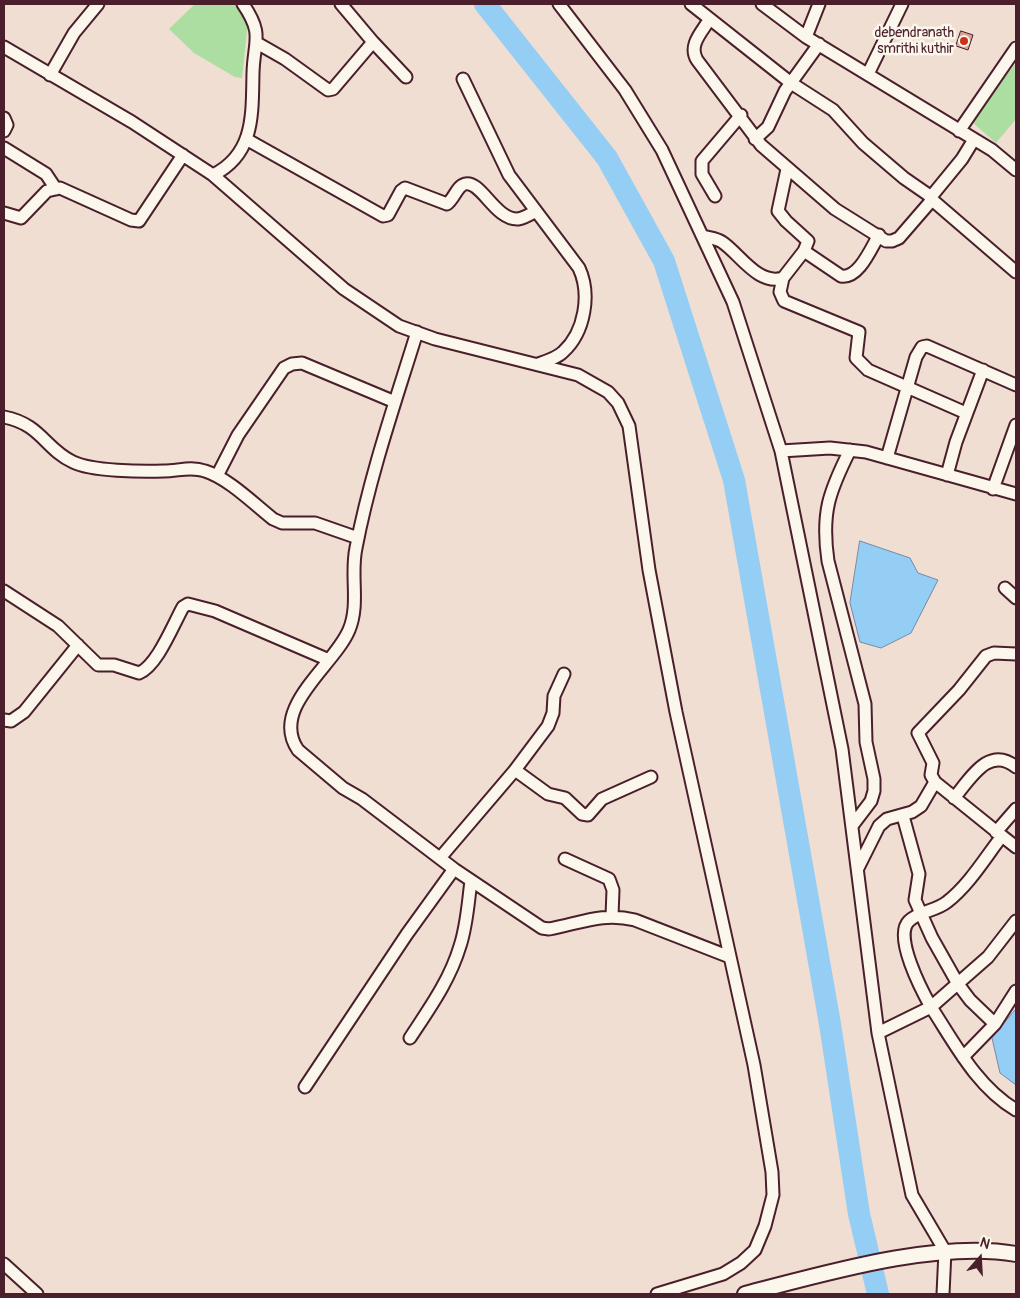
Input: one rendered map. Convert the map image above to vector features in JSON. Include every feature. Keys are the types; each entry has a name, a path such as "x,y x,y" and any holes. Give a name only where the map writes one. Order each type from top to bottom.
{"street":[{"path":"50,75 74,34 98,4"},
{"path":"213,175 227,168 246,139 252,120 253,68 258,33 253,18 243,4"},
{"path":"341,4 406,77"},
{"path":"558,4 625,90 662,150 732,302 781,451 842,749 878,1033 912,1195 945,1251 943,1294"},
{"path":"692,4 709,20 791,83 833,110 863,143 931,198 1016,272"},
{"path":"762,4 806,37 961,127 973,141 992,150 1016,170"},
{"path":"806,37 819,4"},
{"path":"868,74 902,4"},
{"path":"709,20 696,39 694,55 741,115 755,139 835,209 889,242 899,238 962,159 973,141"},
{"path":"257,43 285,59 328,90 333,89 373,42"},
{"path":"755,139 765,131 772,121 785,91 819,44"},
{"path":"4,47 213,175 344,289 399,326 435,339 538,364 595,383 608,392 618,403 629,426 649,570 672,693 756,1075 772,1172 773,1195 765,1226 755,1250 741,1264 723,1274 657,1294"},
{"path":"961,127 1016,48"},
{"path":"463,79 509,175 579,268 585,281 584,311 569,346 556,357 538,364"},
{"path":"715,196 702,174 702,162 741,115"},
{"path":"4,118 7,125 4,131"},
{"path":"246,139 383,216 388,215 400,191 405,188 447,204 462,185 466,184 476,186 492,205 510,218 520,219 536,211"},
{"path":"4,148 46,174 56,189"},
{"path":"4,213 20,218 47,191 56,189 69,191 131,220 139,221 183,155"},
{"path":"787,168 778,211 786,222 807,237 808,241 804,252 783,278 780,292 784,300 859,332 860,339 856,358 868,370 966,413"},
{"path":"804,252 841,276 852,276 879,235"},
{"path":"703,236 723,243 752,270 772,278 783,278"},
{"path":"417,332 395,402 358,538 353,575 355,604 353,620 348,632 297,703 290,723 293,743 298,750 343,788 362,798 454,869 542,928 549,929 612,916 636,920 730,957"},
{"path":"887,458 916,357 922,347 927,346 1016,384"},
{"path":"217,476 238,435 284,368 292,364 302,363 395,402"},
{"path":"947,474 982,370"},
{"path":"4,417 27,424 73,462 91,467 165,471 188,468 204,470 217,476 273,519 282,523 315,523 358,538"},
{"path":"993,489 1016,425"},
{"path":"781,451 830,448 850,450 887,458 1016,494"},
{"path":"850,450 832,487 827,503 824,537 828,561 865,704 866,742 874,779 874,791 871,801 852,826"},
{"path":"1005,588 1016,598"},
{"path":"4,592 47,618 98,665 114,665 139,673 145,671 153,662 183,607 188,604 215,611 329,660"},
{"path":"4,720 11,721 24,712 78,645"},
{"path":"1016,654 994,653 986,656 959,690 919,730 918,737 933,763 931,775 935,782 1016,847"},
{"path":"440,858 515,770 552,718 554,696 564,674"},
{"path":"954,798 985,764 992,759 1001,758 1016,767"},
{"path":"515,770 548,794 565,798 582,814 588,815 602,799 651,777"},
{"path":"858,870 879,826 887,819 903,816 921,806 935,782"},
{"path":"1016,809 961,888 946,902 910,919 904,933 914,973 931,1007 963,1057 984,1084 1016,1110"},
{"path":"903,816 919,874 915,900 958,984 970,1000 995,1024"},
{"path":"565,859 609,879 613,890 612,916"},
{"path":"305,1087 406,934 454,869"},
{"path":"410,1038 435,1001 457,954 465,928 471,881"},
{"path":"878,1033 931,1007 988,957 1016,921"},
{"path":"963,1057 995,1024 1016,991"},
{"path":"745,1294 780,1290 821,1274 910,1256 945,1251 1016,1254"},
{"path":"4,1264 37,1294"}],"green space":[{"path":"195,4 240,4 248,22 242,78 235,77 194,53 169,29"},
{"path":"1016,63 1016,119 996,143 972,122 996,81 1000,83"}],"water":[{"path":"860,541 910,558 918,573 938,580 911,633 881,648 860,642 850,603"},
{"path":"1016,1009 1016,1085 1000,1073 992,1038"}],"building":[{"name":"debendranath smrithi kuthir","path":"961,31 973,35 968,50 956,46"}],"waterway":[{"path":"485,4 607,158 664,261 734,480 830,1024 859,1214 878,1294"}],"place":[{"name":"debendranath smrithi kuthir","path":"964,41"}]}
